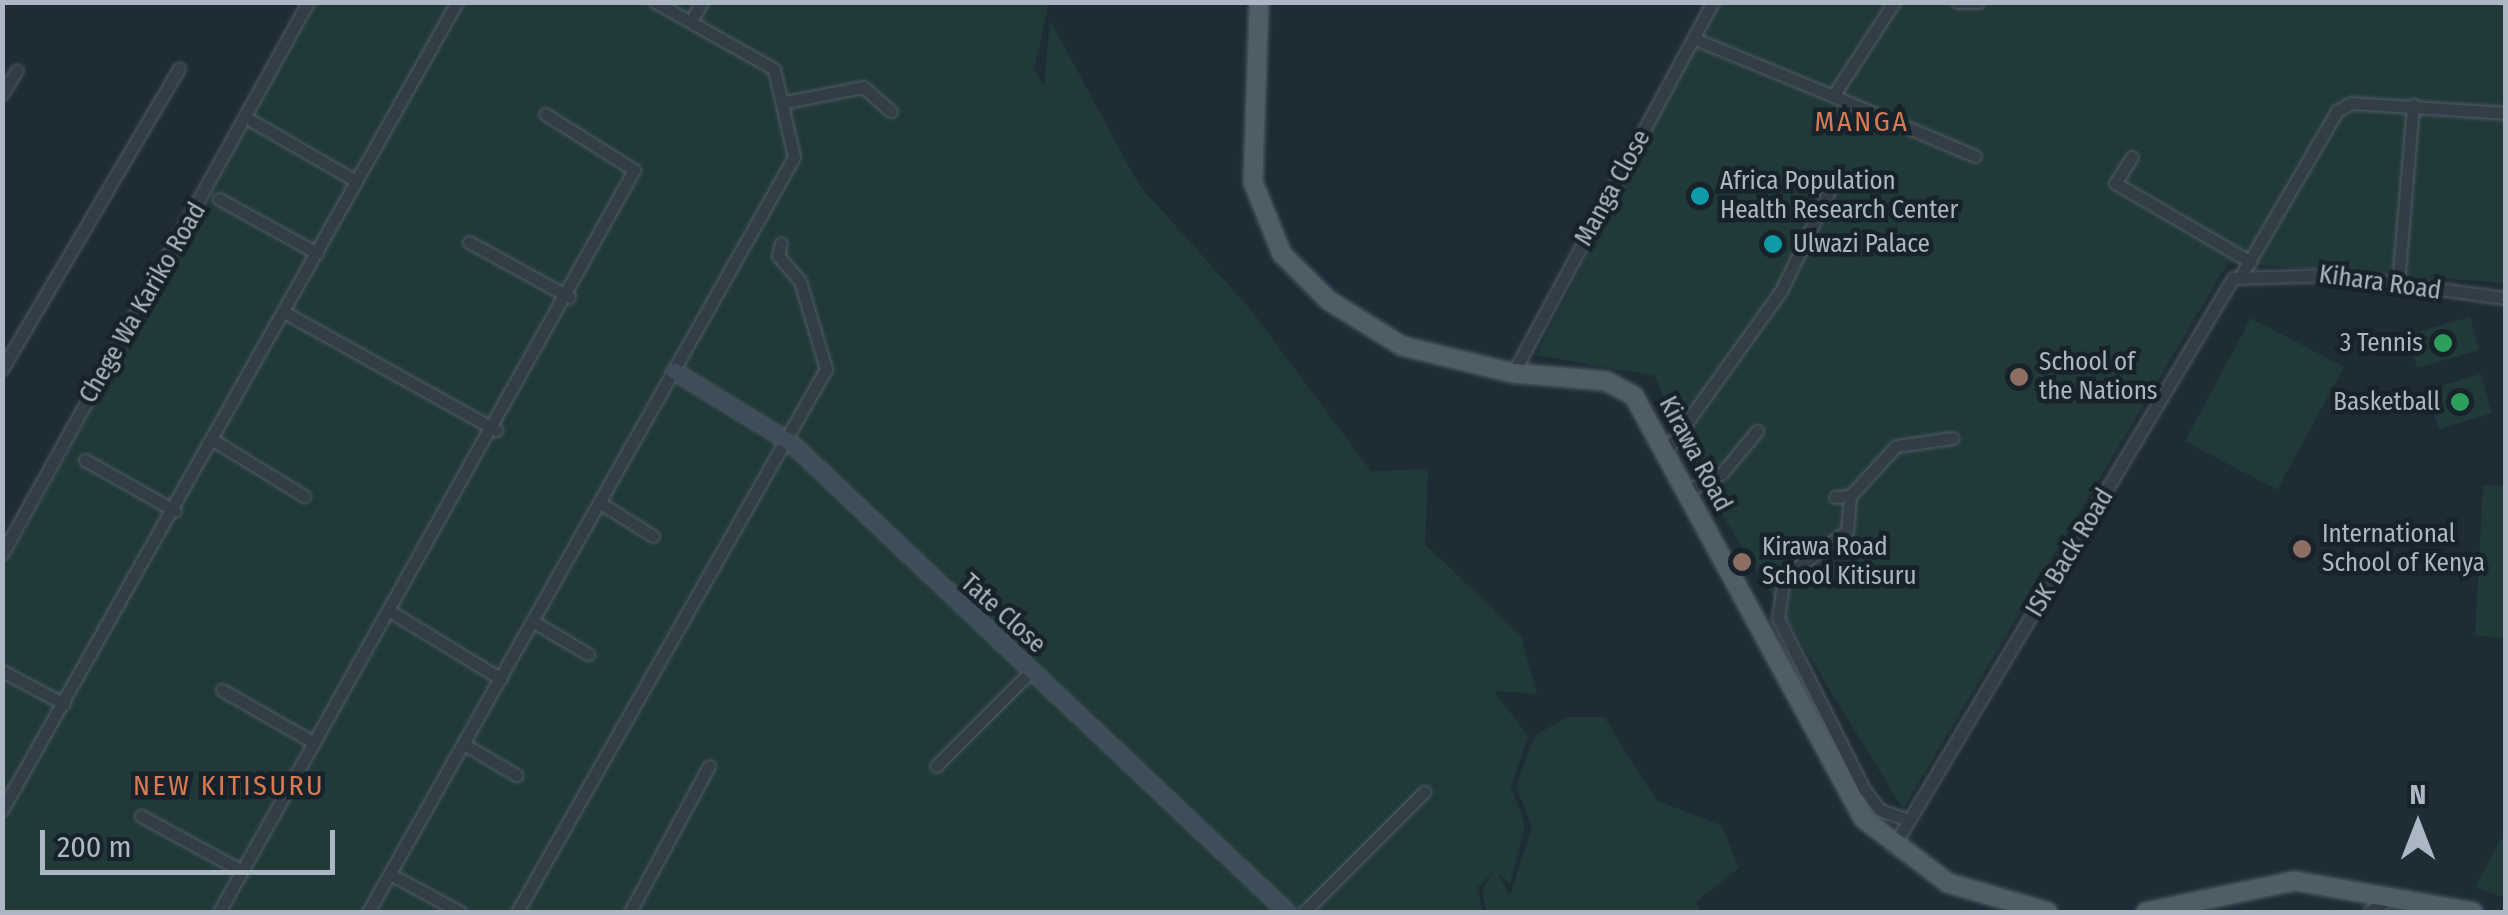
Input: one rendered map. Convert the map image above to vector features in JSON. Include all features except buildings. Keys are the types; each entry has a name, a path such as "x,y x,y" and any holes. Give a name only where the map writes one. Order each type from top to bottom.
{"main road":[{"name":"Kirawa Road","path":"1259,2 1252,182 1282,254 1372,332 1513,373 1617,385 1642,404 1842,786 1893,847 1948,883 2048,912"},
{"path":"2146,912 2295,881 2472,912"}],"street":[{"name":"Chege Wa Kariko Road","path":"2,554 284,54 308,2"},
{"path":"2,810 175,511 456,2"},
{"path":"368,912 602,504 794,158 785,102 770,66 655,2"},
{"path":"692,20 702,2"},
{"name":"Manga Close","path":"1513,373 1713,2"},
{"path":"1834,96 1894,2"},
{"path":"1958,2 1978,2"},
{"path":"1695,38 1975,156"},
{"path":"2,369 179,68"},
{"path":"2,94 17,70"},
{"path":"785,102 863,87 891,111"},
{"name":"ISK Back Road","path":"1893,847 2247,275 2337,112 2368,99 2506,114"},
{"path":"2398,284 2413,105"},
{"path":"218,912 388,610 496,430 569,298 635,166 545,114"},
{"path":"252,121 356,181"},
{"path":"2132,158 2115,183 2247,275"},
{"path":"1667,450 1781,291 1834,181"},
{"path":"219,199 317,253"},
{"path":"469,242 569,298"},
{"path":"517,912 790,442 828,358 800,281 778,256 781,243"},
{"name":"Kihara Road","path":"2247,275 2398,284 2506,298"},
{"path":"284,312 496,430"},
{"name":"Tate Close","path":"674,370 790,442 1287,912"},
{"path":"1686,491 1722,473 1757,431"},
{"path":"1909,820 1880,810 1864,789 1778,618 1784,577 1847,530 1850,496 1896,446 1952,438"},
{"path":"214,440 304,496"},
{"path":"85,460 175,511"},
{"path":"1834,497 1850,496"},
{"path":"602,504 654,536"},
{"path":"388,610 502,678"},
{"path":"534,622 588,654"},
{"path":"2,670 64,704"},
{"path":"936,766 1030,672"},
{"path":"222,690 314,743"},
{"path":"464,744 516,775"},
{"path":"630,912 709,766"},
{"path":"1304,912 1424,792"},
{"path":"141,816 242,871"},
{"path":"390,874 460,912"},
{"path":"2369,912 2394,896"}],"green space":[{"path":"316,2 1049,3 1034,70 1044,85 1050,20 1139,185 1251,310 1371,471 1428,469 1425,544 1521,636 1537,694 1494,691 1528,736 1511,787 1525,825 1510,884 1496,871 1510,895 1532,827 1516,786 1535,736 1566,717 1604,717 1656,800 1722,826 1739,868 1696,902 1701,912 1486,912 1482,889 1494,871 1477,888 1483,912 3,912 3,569"},
{"path":"1715,3 2505,3 2505,283 2228,263 1903,809 1688,459 1655,376 1536,355"},
{"name":"3 Tennis","path":"2470,317 2479,350 2417,368 2408,335"},
{"path":"2251,318 2344,367 2277,490 2185,441"},
{"name":"Basketball","path":"2481,374 2492,413 2439,429 2427,390"},
{"path":"2483,485 2505,486 2505,638 2475,636"},
{"path":"2505,832 2505,898 2475,887"}],"place":[{"name":"Africa Population Health Research Center","path":"1700,196"},
{"name":"Ulwazi Palace","path":"1773,244"},
{"name":"3 Tennis","path":"2443,343"},
{"name":"School of the Nations","path":"2019,377"},
{"name":"Basketball","path":"2460,402"},
{"name":"International School of Kenya","path":"2302,549"},
{"name":"Kirawa Road School Kitisuru","path":"1742,562"}],"district":[{"name":"MANGA","path":"1862,122"},
{"name":"NEW KITISURU","path":"229,786"}]}
